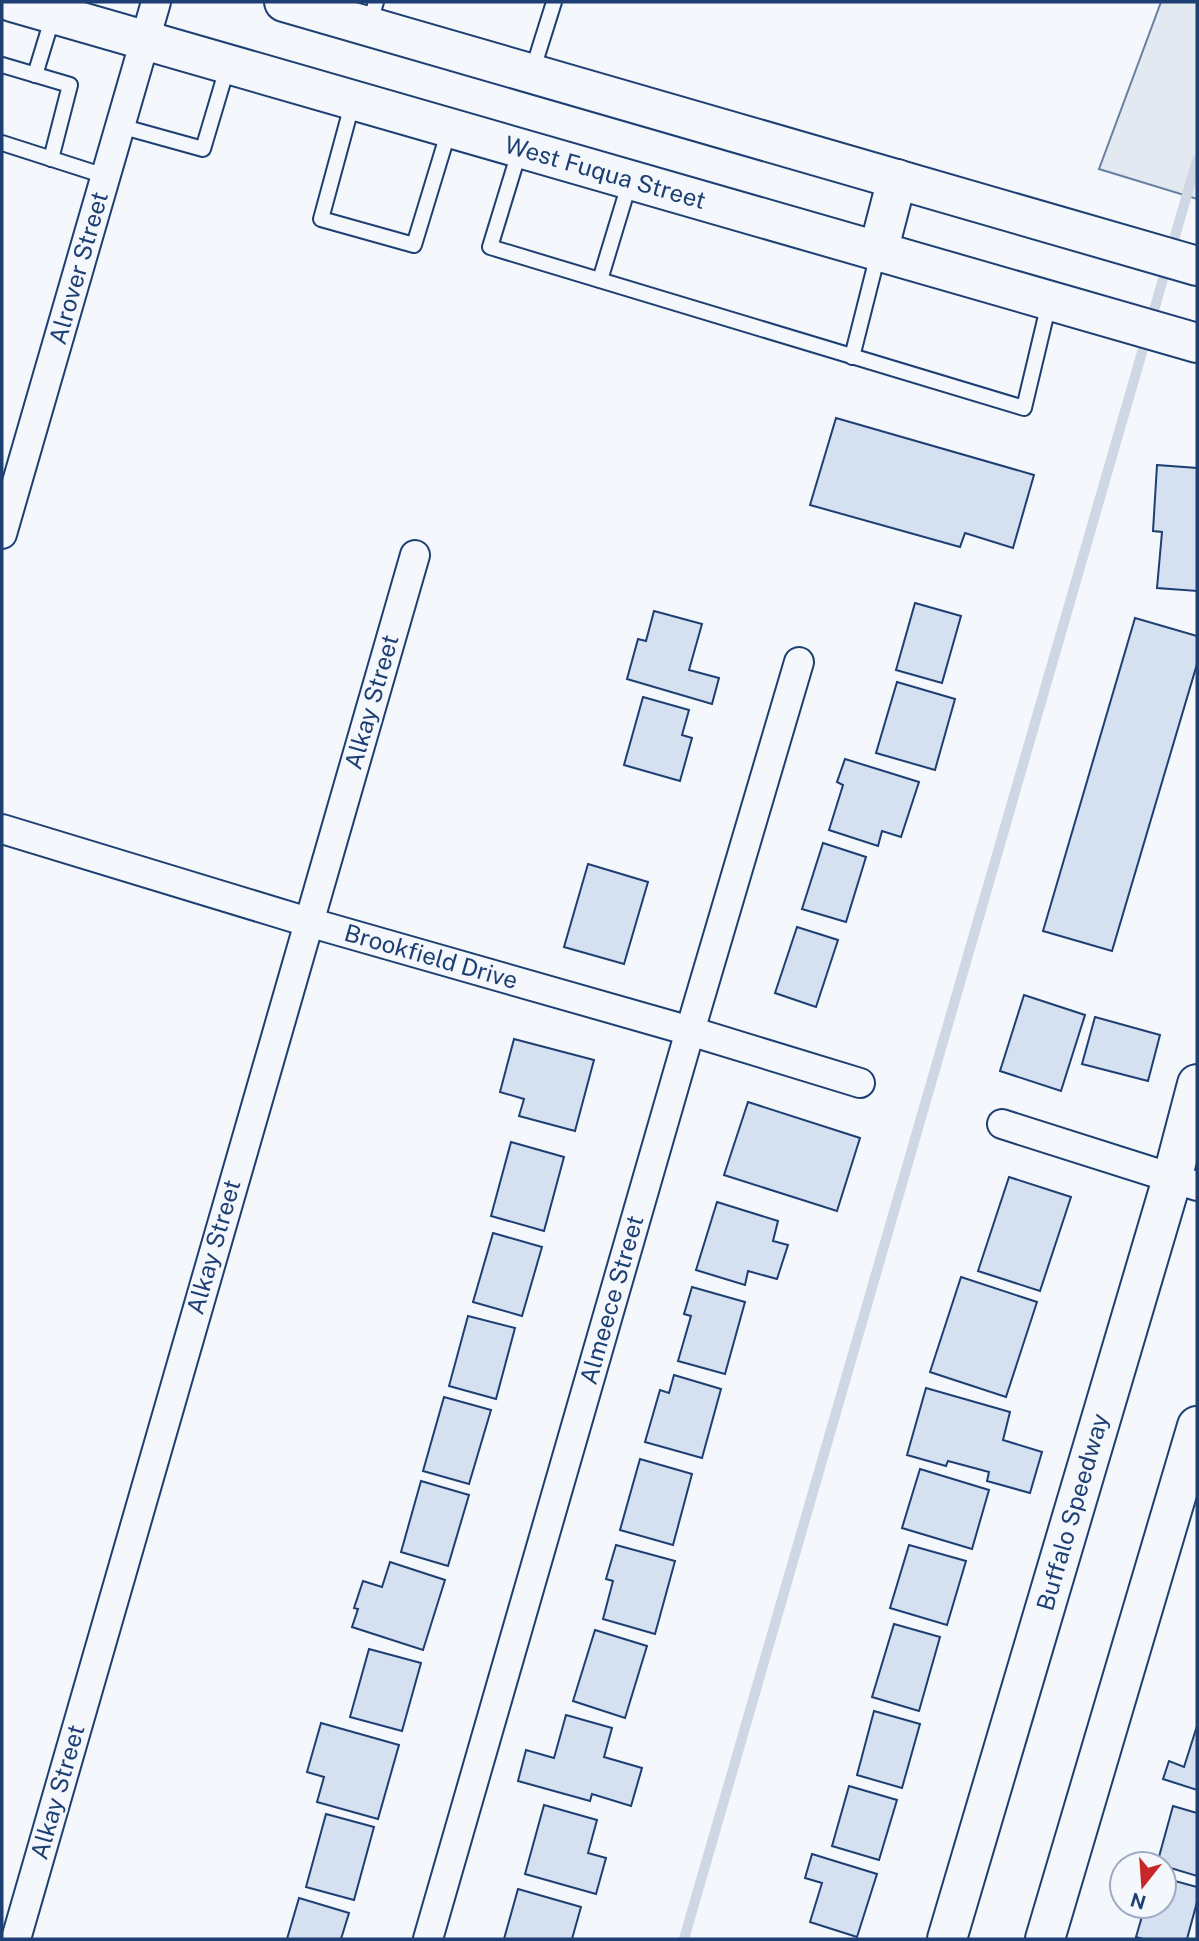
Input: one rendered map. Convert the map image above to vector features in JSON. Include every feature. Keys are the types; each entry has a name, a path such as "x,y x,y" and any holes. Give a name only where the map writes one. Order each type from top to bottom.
{"main road":[{"name":"West Fuqua Street","path":"12,2 1197,343"},
{"path":"284,2 372,14 531,73 1197,266"},
{"path":"878,252 897,179"},
{"name":"Buffalo Speedway","path":"947,1939 1184,1182 1197,1084"},
{"path":"1045,1939 1197,1426"}],"street":[{"name":"Alrover Street","path":"2,534 156,2"},
{"name":"Alkay Street","path":"16,1939 415,555"},
{"name":"Almeece Street","path":"428,1939 799,662"},
{"name":"Brookfield Drive","path":"2,829 308,922 690,1031 860,1083"},
{"path":"1002,1124 1184,1182"}],"lane":[{"path":"531,73 554,2"},
{"path":"35,75 54,13"},
{"path":"120,126 203,149 228,64"},
{"path":"2,65 70,85 51,159"},
{"path":"354,100 320,219 414,245 450,128"},
{"path":"2,143 105,176"},
{"path":"520,148 491,247 1024,408 1049,302"},
{"path":"600,280 630,181"},
{"path":"852,357 878,252"}],"shaded area":[{"path":"1161,2 1197,2 1197,199 1099,169"}],"building":[{"path":"836,418 1034,475 1013,548 965,533 960,547 810,505"},
{"path":"1157,465 1197,468 1197,591 1157,588 1162,532 1153,531"},
{"path":"915,603 961,616 942,683 896,670"},
{"path":"654,611 702,624 689,670 719,678 712,704 627,679 638,639 646,641"},
{"path":"1135,618 1197,636 1197,664 1112,951 1043,931"},
{"path":"897,682 955,699 935,770 876,753"},
{"path":"643,697 689,710 682,735 692,738 680,781 624,765"},
{"path":"845,759 919,782 901,837 882,831 878,846 829,830 843,785 837,782"},
{"path":"823,843 866,857 846,922 802,909"},
{"path":"588,864 648,882 624,964 564,947"},
{"path":"797,927 838,940 816,1007 775,993"},
{"path":"1024,995 1085,1015 1061,1091 1000,1071"},
{"path":"1095,1017 1160,1035 1148,1081 1082,1064"},
{"path":"514,1039 594,1060 575,1131 519,1116 524,1099 500,1092"},
{"path":"748,1102 860,1138 837,1211 724,1175"},
{"path":"511,1142 564,1157 544,1231 491,1216"},
{"path":"1009,1177 1071,1197 1040,1291 978,1271"},
{"path":"717,1202 778,1221 773,1241 788,1245 777,1279 748,1271 745,1285 696,1270"},
{"path":"493,1233 542,1247 522,1316 473,1302"},
{"path":"961,1277 1037,1302 1006,1397 930,1372"},
{"path":"692,1287 745,1302 725,1374 678,1361 691,1316 684,1314"},
{"path":"468,1316 515,1328 496,1399 449,1386"},
{"path":"674,1375 721,1389 702,1458 645,1442 660,1390 669,1393"},
{"path":"926,1388 1010,1412 1003,1440 1042,1452 1030,1493 987,1481 989,1472 948,1461 946,1466 907,1455"},
{"path":"444,1397 491,1410 469,1484 423,1471"},
{"path":"640,1459 692,1474 673,1545 620,1530"},
{"path":"920,1469 989,1490 972,1549 902,1528"},
{"path":"421,1481 469,1495 448,1566 401,1552"},
{"path":"616,1545 675,1561 655,1634 603,1619 613,1581 606,1579"},
{"path":"909,1545 966,1561 947,1625 890,1608"},
{"path":"390,1562 445,1580 423,1650 352,1627 358,1609 354,1608 363,1581 382,1587"},
{"path":"894,1624 940,1637 919,1711 872,1697"},
{"path":"595,1630 647,1646 625,1718 573,1701"},
{"path":"369,1649 421,1663 402,1731 350,1717"},
{"path":"874,1711 920,1724 902,1788 857,1775"},
{"path":"566,1715 612,1728 604,1757 642,1768 631,1806 592,1794 590,1801 518,1781 526,1750 554,1758"},
{"path":"321,1723 399,1745 378,1819 317,1802 324,1777 307,1772"},
{"path":"1197,1726 1197,1790 1163,1779 1169,1761 1184,1767"},
{"path":"849,1786 897,1800 879,1860 832,1846"},
{"path":"544,1805 597,1820 588,1853 606,1858 596,1894 525,1874"},
{"path":"1173,1806 1197,1813 1197,1876 1178,1870 1178,1850 1161,1850"},
{"path":"326,1814 374,1827 354,1900 306,1887"},
{"path":"812,1854 877,1874 857,1937 810,1922 822,1883 805,1878"},
{"path":"1178,1882 1197,1887 1197,1902 1187,1939 1136,1937 1141,1920 1178,1920"},
{"path":"518,1889 581,1907 572,1939 504,1939"},
{"path":"299,1898 349,1913 341,1939 287,1939"}],"waterway":[{"path":"1171,250 1197,160"},
{"path":"1151,321 1167,265"},
{"path":"684,1939 1147,335"}]}
